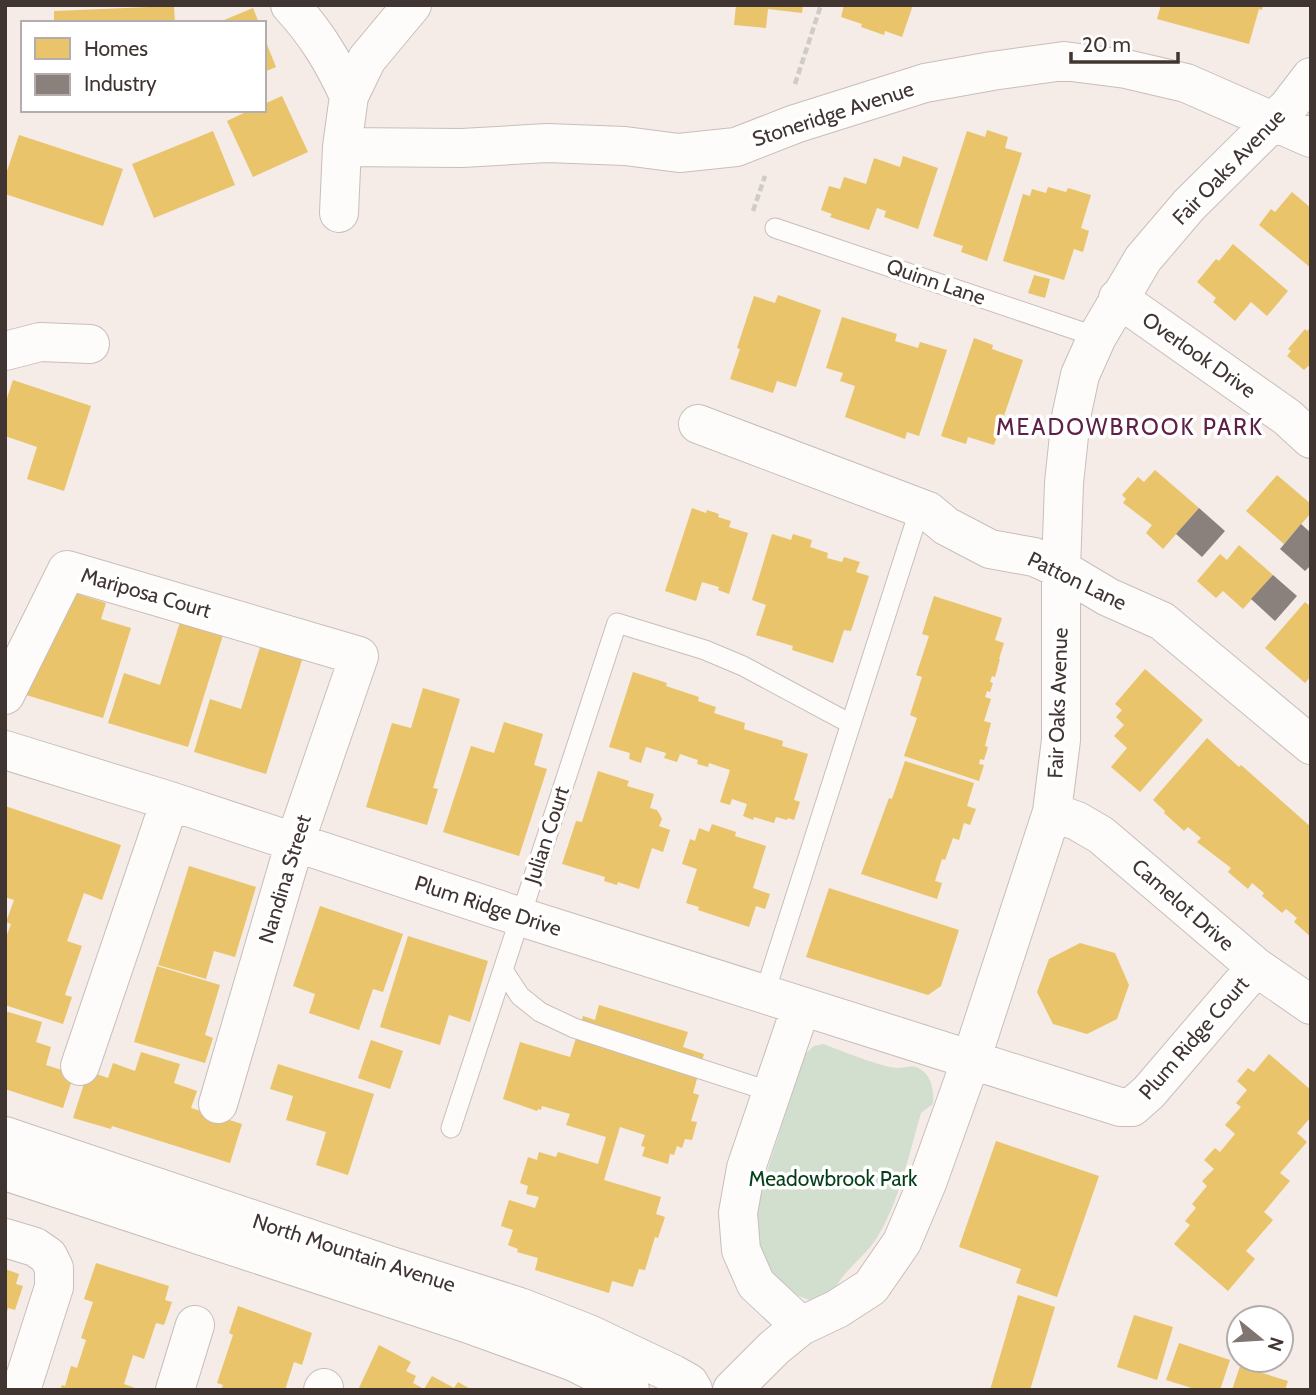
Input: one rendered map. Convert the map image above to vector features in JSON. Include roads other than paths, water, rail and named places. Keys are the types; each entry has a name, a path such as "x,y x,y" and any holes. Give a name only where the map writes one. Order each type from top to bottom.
{"street":[{"path":"290,5 313,30 349,96"},
{"path":"340,213 342,147 349,96 367,59 412,5"},
{"name":"Stoneridge Avenue","path":"342,147 462,148 547,143 625,146 679,153 736,147 795,124 925,83 1064,61 1126,69 1186,83 1311,138"},
{"name":"Fair Oaks Avenue","path":"732,1390 801,1326 837,1309 871,1287 902,1242 927,1183 971,1060 1052,812 1061,740 1064,483 1071,416 1080,374 1118,298 1143,259 1189,205 1274,120 1311,77"},
{"name":"Overlook Drive","path":"1118,298 1287,417 1311,439"},
{"path":"5,351 40,342 90,344"},
{"name":"Patton Lane","path":"698,425 928,511 946,526 990,549 1034,557 1061,569 1108,597 1162,621 1311,745"},
{"name":"Mariposa Court","path":"5,695 67,570 359,656"},
{"name":"Nandina Street","path":"218,1104 295,842 359,656"},
{"name":"Plum Ridge Drive","path":"5,750 971,1060"},
{"path":"80,1066 170,801"},
{"name":"Camelot Drive","path":"1052,812 1077,821 1101,835 1256,967 1311,1005"},
{"name":"Plum Ridge Court","path":"971,1060 1120,1107 1132,1107 1149,1092 1256,967"},
{"path":"801,1007 746,1168 738,1213 741,1250 756,1284 801,1326"},
{"name":"North Mountain Avenue","path":"5,1136 556,1320 673,1374 689,1383 693,1390"},
{"name":"North Mountain Avenue","path":"5,1171 466,1323 574,1363 630,1390"},
{"path":"5,1238 35,1247 48,1256 54,1268 54,1287 20,1390"},
{"path":"175,1390 195,1325"}],"lane":[{"name":"Quinn Lane","path":"775,228 1097,337"},
{"path":"764,995 920,508"},
{"name":"Julian Court","path":"452,1128 617,623 705,650 743,666 851,724"},
{"path":"503,970 520,996 540,1012 574,1028 772,1092"}],"district":[{"name":"MEADOWBROOK PARK","path":"1130,427"}],"park label":[{"name":"Meadowbrook Park","path":"833,1179"}]}
